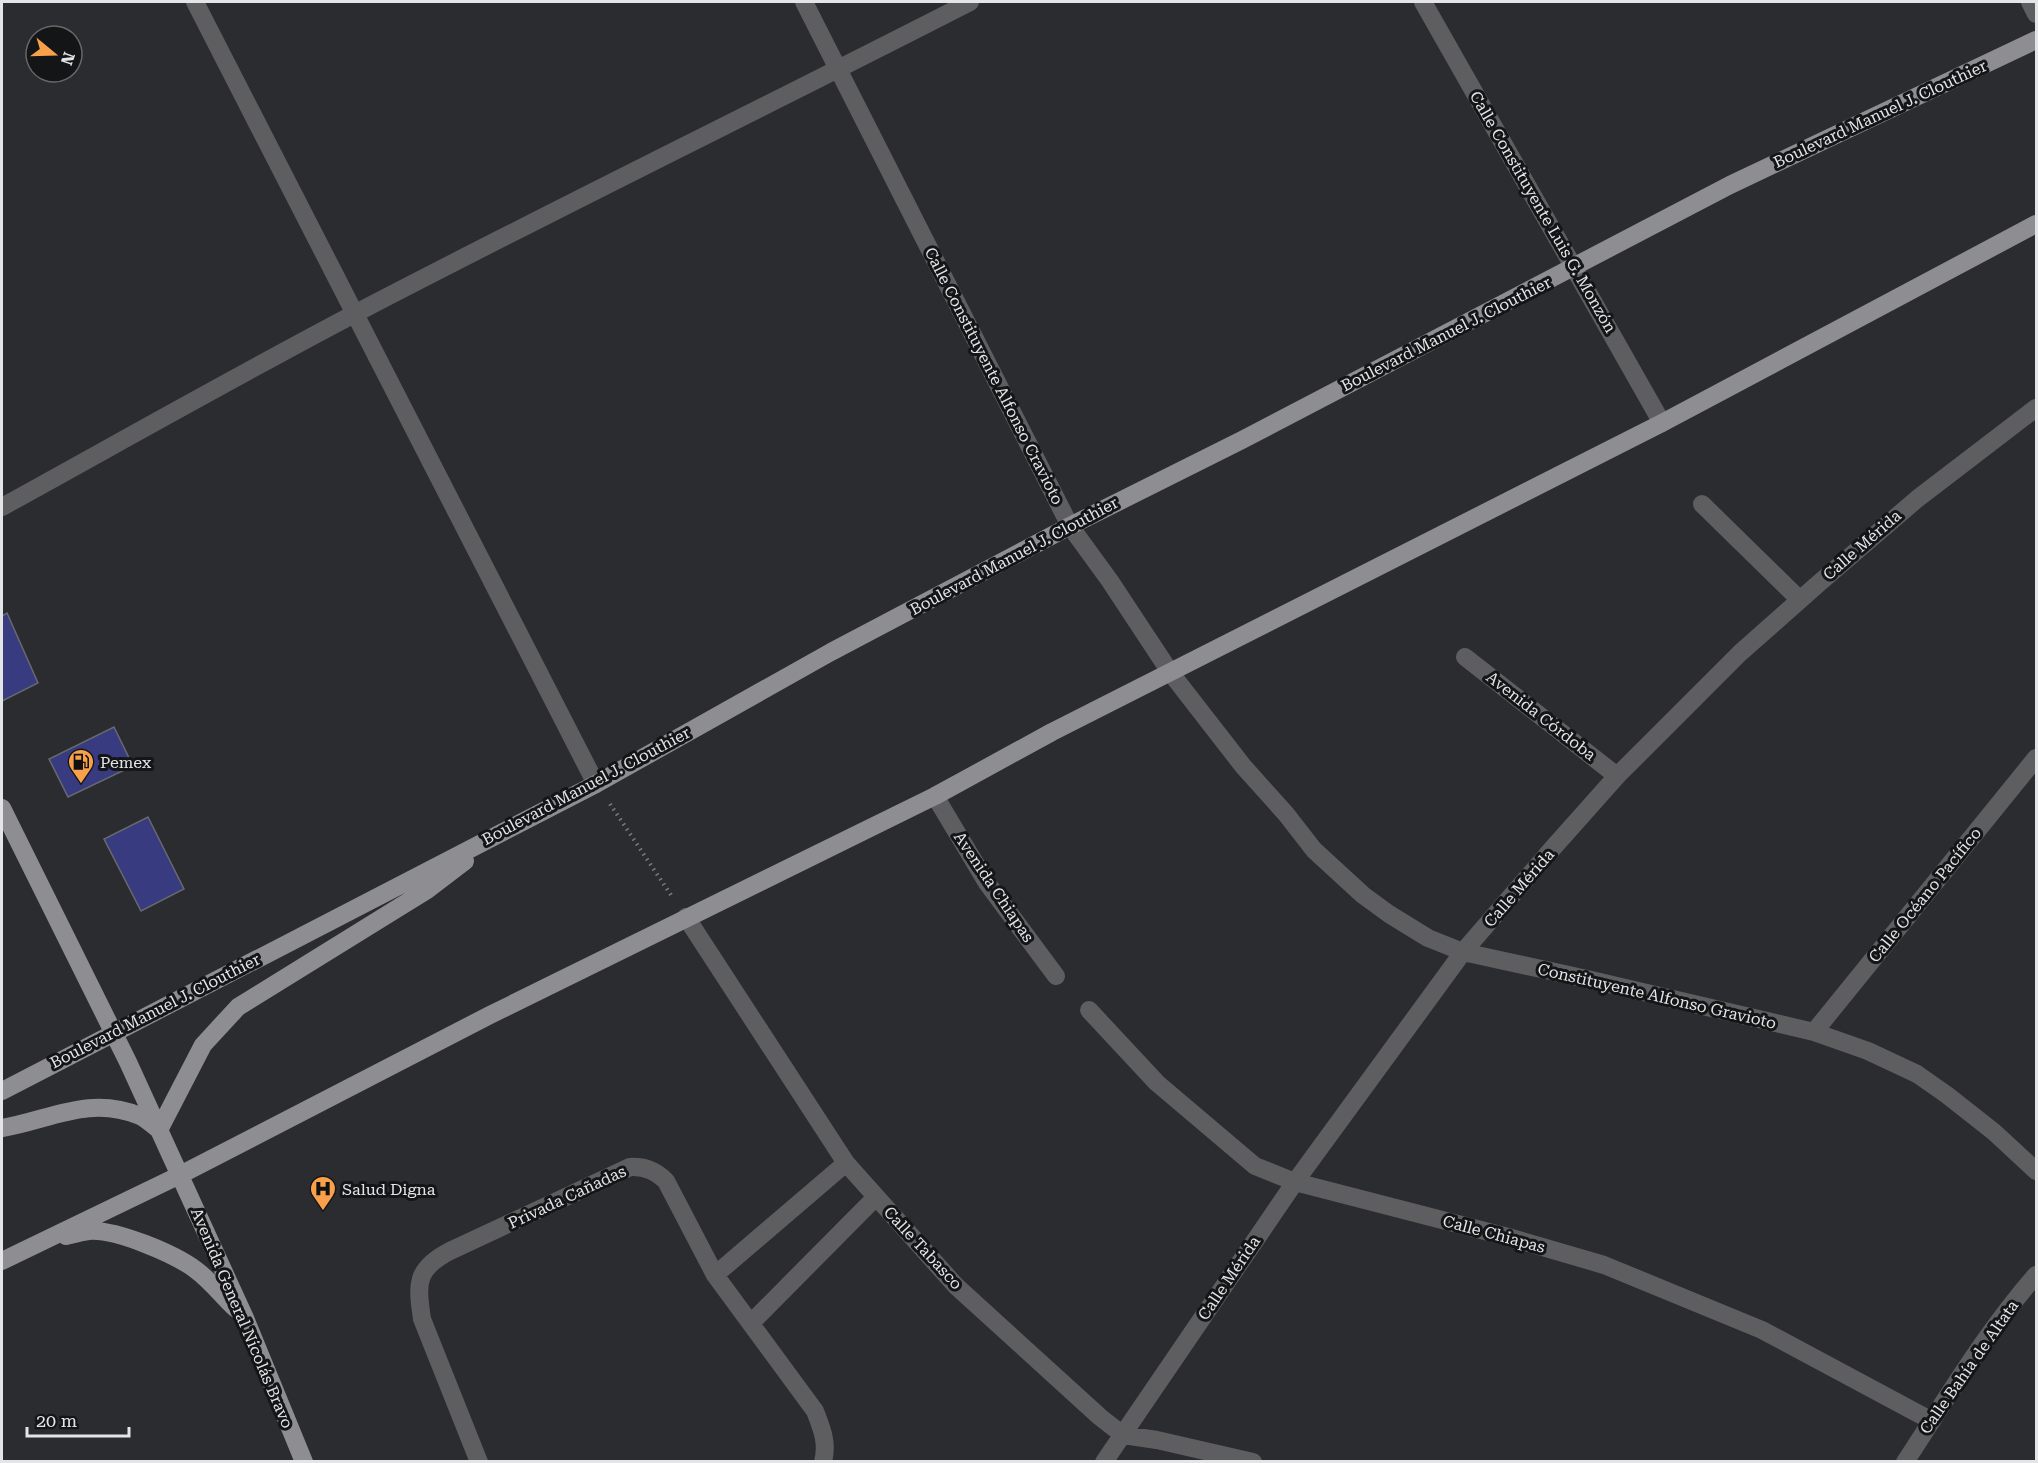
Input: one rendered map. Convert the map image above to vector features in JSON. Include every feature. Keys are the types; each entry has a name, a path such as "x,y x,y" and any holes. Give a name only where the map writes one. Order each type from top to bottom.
{"main road":[{"name":"Boulevard Manuel J. Clouthier","path":"2,1091 596,784 831,652 1070,526 1730,185 2037,40"},
{"path":"2,1261 180,1175 686,917 935,796 1052,732 1662,423 2037,224"},
{"name":"Avenida General Nicolás Bravo","path":"2,808 114,1032 244,1318 304,1461"},
{"path":"2,1128 25,1124 79,1108 103,1108 141,1116 159,1130 203,1045 238,1007 427,890 508,829"},
{"path":"38,1242 90,1231 136,1240 197,1270 244,1318"}],"street":[{"path":"195,2 596,784"},
{"name":"Calle Constituyente Alfonso Cravioto","path":"804,2 1070,526 1110,581 1170,672 1243,766 1287,814"},
{"path":"2,507 355,314 970,2"},
{"name":"Calle Constituyente Luis G. Monzón","path":"1423,2 1662,423"},
{"path":"2030,2 2037,14"},
{"name":"Calle Mérida","path":"1104,1461 1295,1182 1463,952 1617,776 1740,653 1800,600 1917,499 2037,408"},
{"path":"1702,504 1800,600"},
{"name":"Avenida Córdoba","path":"1465,657 1617,776"},
{"name":"Calle Océano Pacífico","path":"1814,1032 2037,758"},
{"name":"Avenida Chiapas","path":"935,796 987,883 1056,976"},
{"name":"Constituyente Alfonso Gravioto","path":"1287,814 1314,850 1363,895 1428,938 1463,952 1814,1032 1868,1051 1917,1074 1994,1132 2037,1171"},
{"name":"Calle Tabasco","path":"686,917 846,1163 956,1286 1123,1435"},
{"name":"Calle Chiapas","path":"1089,1010 1157,1083 1255,1166 1295,1182 1509,1237 1604,1265 1762,1330 1932,1421"},
{"path":"715,1275 846,1163"},
{"name":"Privada Cañadas","path":"479,1461 422,1319 418,1295 420,1280 426,1267 437,1258 636,1166 651,1170 666,1180 715,1275 815,1412 824,1432 826,1451 823,1461"},
{"path":"751,1323 876,1197"},
{"name":"Calle Bahía de Altata","path":"1905,1461 2009,1307 2037,1275"},
{"path":"1123,1435 1253,1461"}],"path":[{"path":"596,784 686,917"}],"building":[{"path":"7,613 38,683 2,701 2,616"},
{"path":"114,727 133,766 68,797 49,759"},
{"path":"148,817 184,889 141,911 104,839"}],"place":[{"name":"Pemex","path":"81,785"},
{"name":"Salud Digna","path":"323,1212"}]}
